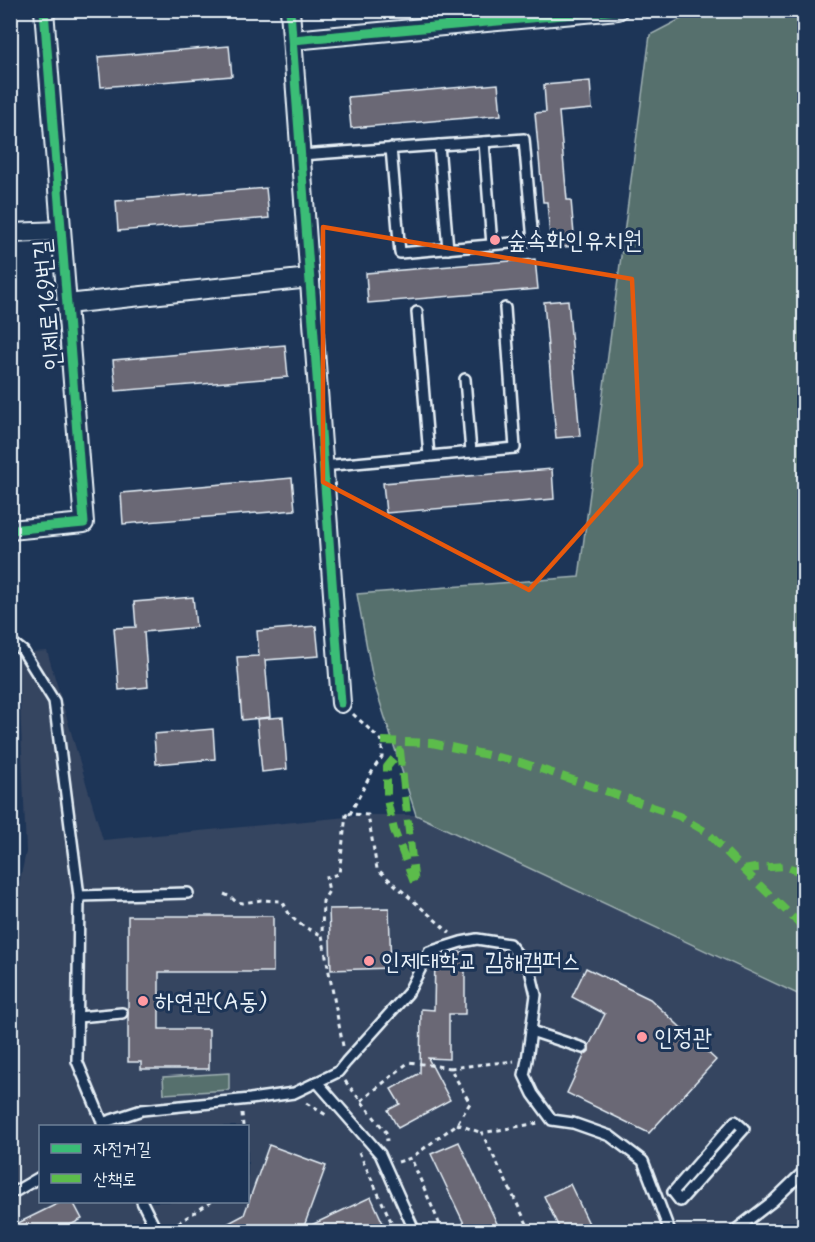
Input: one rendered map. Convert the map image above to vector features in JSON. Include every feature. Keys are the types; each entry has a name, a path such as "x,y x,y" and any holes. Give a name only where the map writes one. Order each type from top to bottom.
{"street":[{"name":"인제로169번길","path":"10,530 84,523 44,10"},
{"path":"290,10 341,703"},
{"path":"293,40 618,10"},
{"path":"10,234 61,231"},
{"path":"66,304 310,278"}],"lane":[{"path":"301,155 391,148 524,139 533,241 400,253 391,148"},
{"path":"484,142 492,245"},
{"path":"439,145 448,249"},
{"path":"323,466 515,448 505,308"},
{"path":"417,312 429,456"},
{"path":"465,379 471,452"},
{"path":"10,641 23,651 54,701 79,896 77,1061 103,1125 142,1110 294,1093 338,1072 408,993 429,952 477,939 509,945 530,970 536,995 524,1075 533,1094 552,1120 573,1123 610,1136 643,1161 670,1232"},
{"path":"79,896 188,893"},
{"path":"78,1017 122,1013"},
{"path":"531,1031 583,1048"},
{"path":"318,1082 380,1154 415,1232"},
{"path":"735,1121 744,1129 680,1201 676,1195 673,1192 735,1121"},
{"path":"734,1231 773,1202 804,1173"},
{"path":"16,1191 39,1178"},
{"path":"659,1203 676,1195"},
{"path":"142,1203 157,1232"}],"path":[{"path":"341,703 382,741 382,757 350,814 346,815 339,874 326,877 329,891 323,901 322,935 346,1062"},
{"path":"350,814 368,815 377,869 461,942"},
{"path":"224,894 236,902 243,903 261,900 282,901 290,915 309,929 322,935"},
{"path":"361,1101 409,1062 450,1068 527,1060"},
{"path":"391,1165 411,1158 457,1124 470,1103 450,1068"},
{"path":"294,1093 299,1099 331,1118"},
{"path":"457,1124 482,1133 552,1120"},
{"path":"482,1133 531,1232"},
{"path":"357,1148 396,1232"},
{"path":"411,1158 443,1232"},
{"path":"165,1232 209,1203"}],"highlighted area":[{"path":"323,227 632,279 641,465 529,590 323,482"}],"shaded area":[{"name":"인제대학교 김해캠퍼스","path":"47,651 103,840 368,815 416,815 804,997 804,1231 11,1232 10,925 26,852 18,653"}],"green space":[{"path":"696,11 804,11 804,997 416,815 373,680 357,594 579,577 650,35"},
{"path":"229,1073 229,1090 164,1094 163,1077"}],"building":[{"path":"229,46 232,76 101,87 98,57"},
{"path":"590,81 592,109 559,112 567,200 571,200 575,246 551,248 547,202 543,202 535,113 546,112 544,85"},
{"path":"498,84 501,115 351,128 348,97"},
{"path":"266,188 269,218 118,231 116,201"},
{"path":"535,259 538,289 368,303 366,273"},
{"path":"568,300 580,436 556,438 544,302"},
{"path":"285,345 288,377 116,391 113,360"},
{"path":"552,469 554,499 386,513 383,483"},
{"path":"292,478 295,510 123,524 121,493"},
{"path":"193,597 196,627 144,632 148,687 119,690 114,628 136,627 134,602"},
{"path":"316,626 319,656 265,660 270,717 242,720 237,657 259,656 257,631"},
{"path":"283,717 287,769 262,772 257,719"},
{"path":"213,729 215,759 156,764 154,734"},
{"path":"389,908 391,968 331,970 329,909"},
{"name":"하연관(A동)","path":"128,916 273,916 273,972 159,972 159,1029 209,1029 209,1069 141,1069 141,1062 128,1062"},
{"path":"451,952 465,952 465,1014 449,1014 449,1059 428,1058 450,1100 398,1128 388,1110 400,1104 391,1089 420,1073 421,1009 434,1010 435,957"},
{"name":"인정관","path":"586,968 650,999 716,1060 649,1133 567,1093 605,1014 572,997"},
{"path":"459,1142 501,1232 468,1232 431,1154"},
{"path":"269,1145 326,1166 303,1229 371,1197 387,1232 212,1232 244,1215"},
{"path":"570,1184 593,1232 561,1232 544,1196"},
{"path":"59,1203 74,1203 82,1219 57,1232 10,1232 10,1227"}],"marked path":[{"path":"382,741 432,743 520,762 679,816 708,833 804,928"},
{"path":"400,751 415,885 394,830 387,800 387,767 400,751"},
{"path":"744,870 784,866 804,873"}],"cycle path":[{"path":"10,530 84,523 44,10"},
{"path":"290,10 341,703"},
{"path":"293,40 618,10"}],"place":[{"name":"숲속화인유치원","path":"495,240"},
{"name":"인제대학교 김해캠퍼스","path":"369,961"},
{"name":"하연관(A동)","path":"143,1001"},
{"name":"인정관","path":"642,1037"}]}
